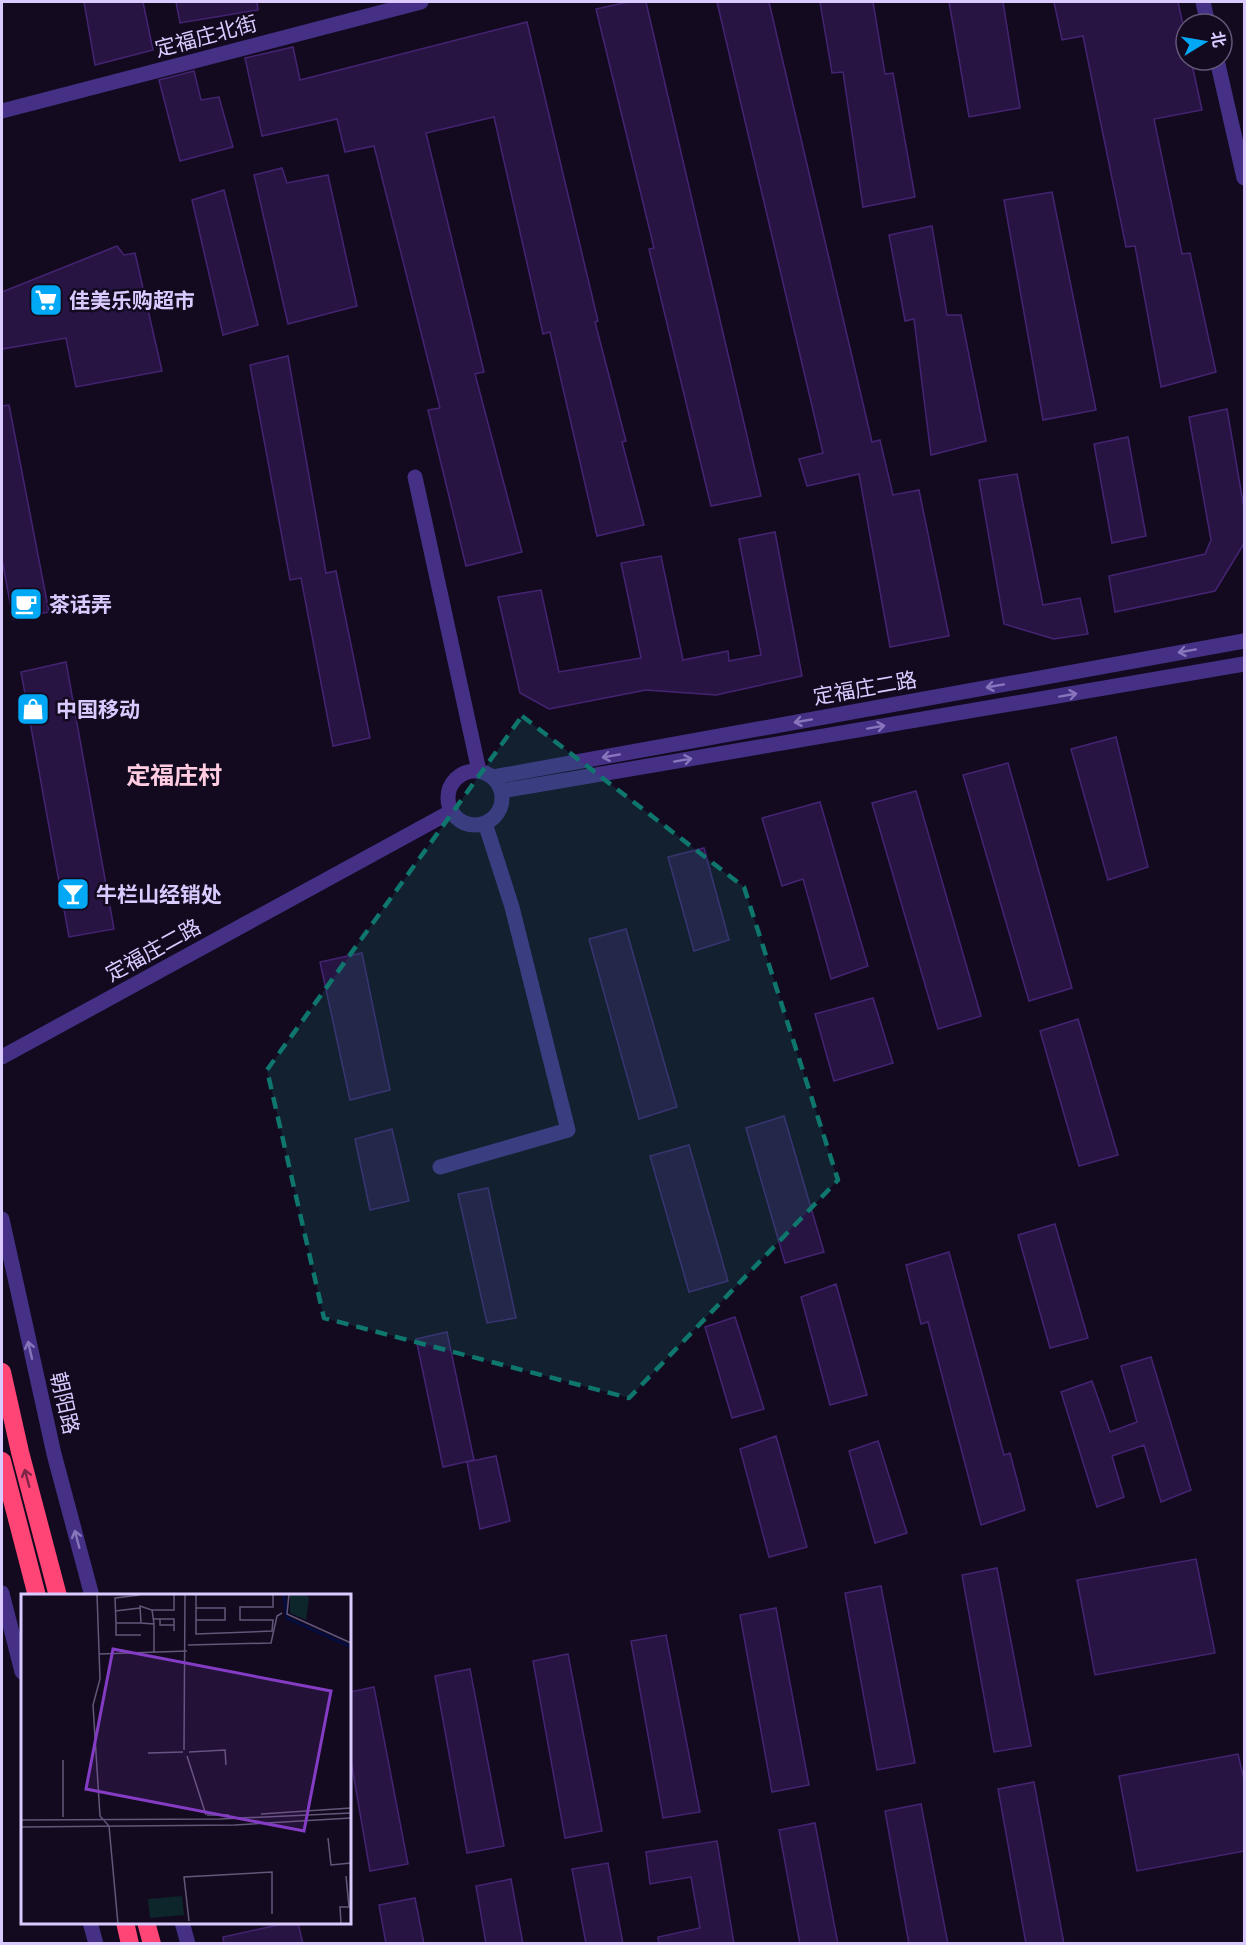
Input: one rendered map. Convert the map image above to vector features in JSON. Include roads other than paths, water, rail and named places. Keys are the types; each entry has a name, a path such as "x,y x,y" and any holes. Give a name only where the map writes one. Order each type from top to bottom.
{"highway":[{"path":"2,1372 20,1452 57,1594"},
{"path":"2,1461 36,1594"},
{"path":"125,1924 130,1944"},
{"path":"146,1924 152,1944"}],"street":[{"name":"定福庄北街","path":"2,111 421,2"},
{"path":"1220,72 1245,178"},
{"path":"415,477 486,774 502,791 502,802 498,813 485,823 474,825 464,823 452,811"},
{"name":"定福庄二路","path":"2,1057 452,811 448,795 454,782 465,773 486,774 1245,641"},
{"name":"定福庄二路","path":"502,791 1245,664"},
{"path":"440,1167 568,1130 512,907 485,823"},
{"name":"朝阳路","path":"2,1219 54,1454 91,1594"},
{"path":"2,1593 21,1668"},
{"path":"90,1924 96,1944"},
{"path":"182,1924 188,1944"}],"place":[{"name":"佳美乐购超市","path":"46,300"},
{"name":"茶话弄","path":"26,604"},
{"name":"中国移动","path":"33,709"},
{"name":"牛栏山经销处","path":"73,894"}],"district":[{"name":"定福庄村","path":"174,775"}]}
